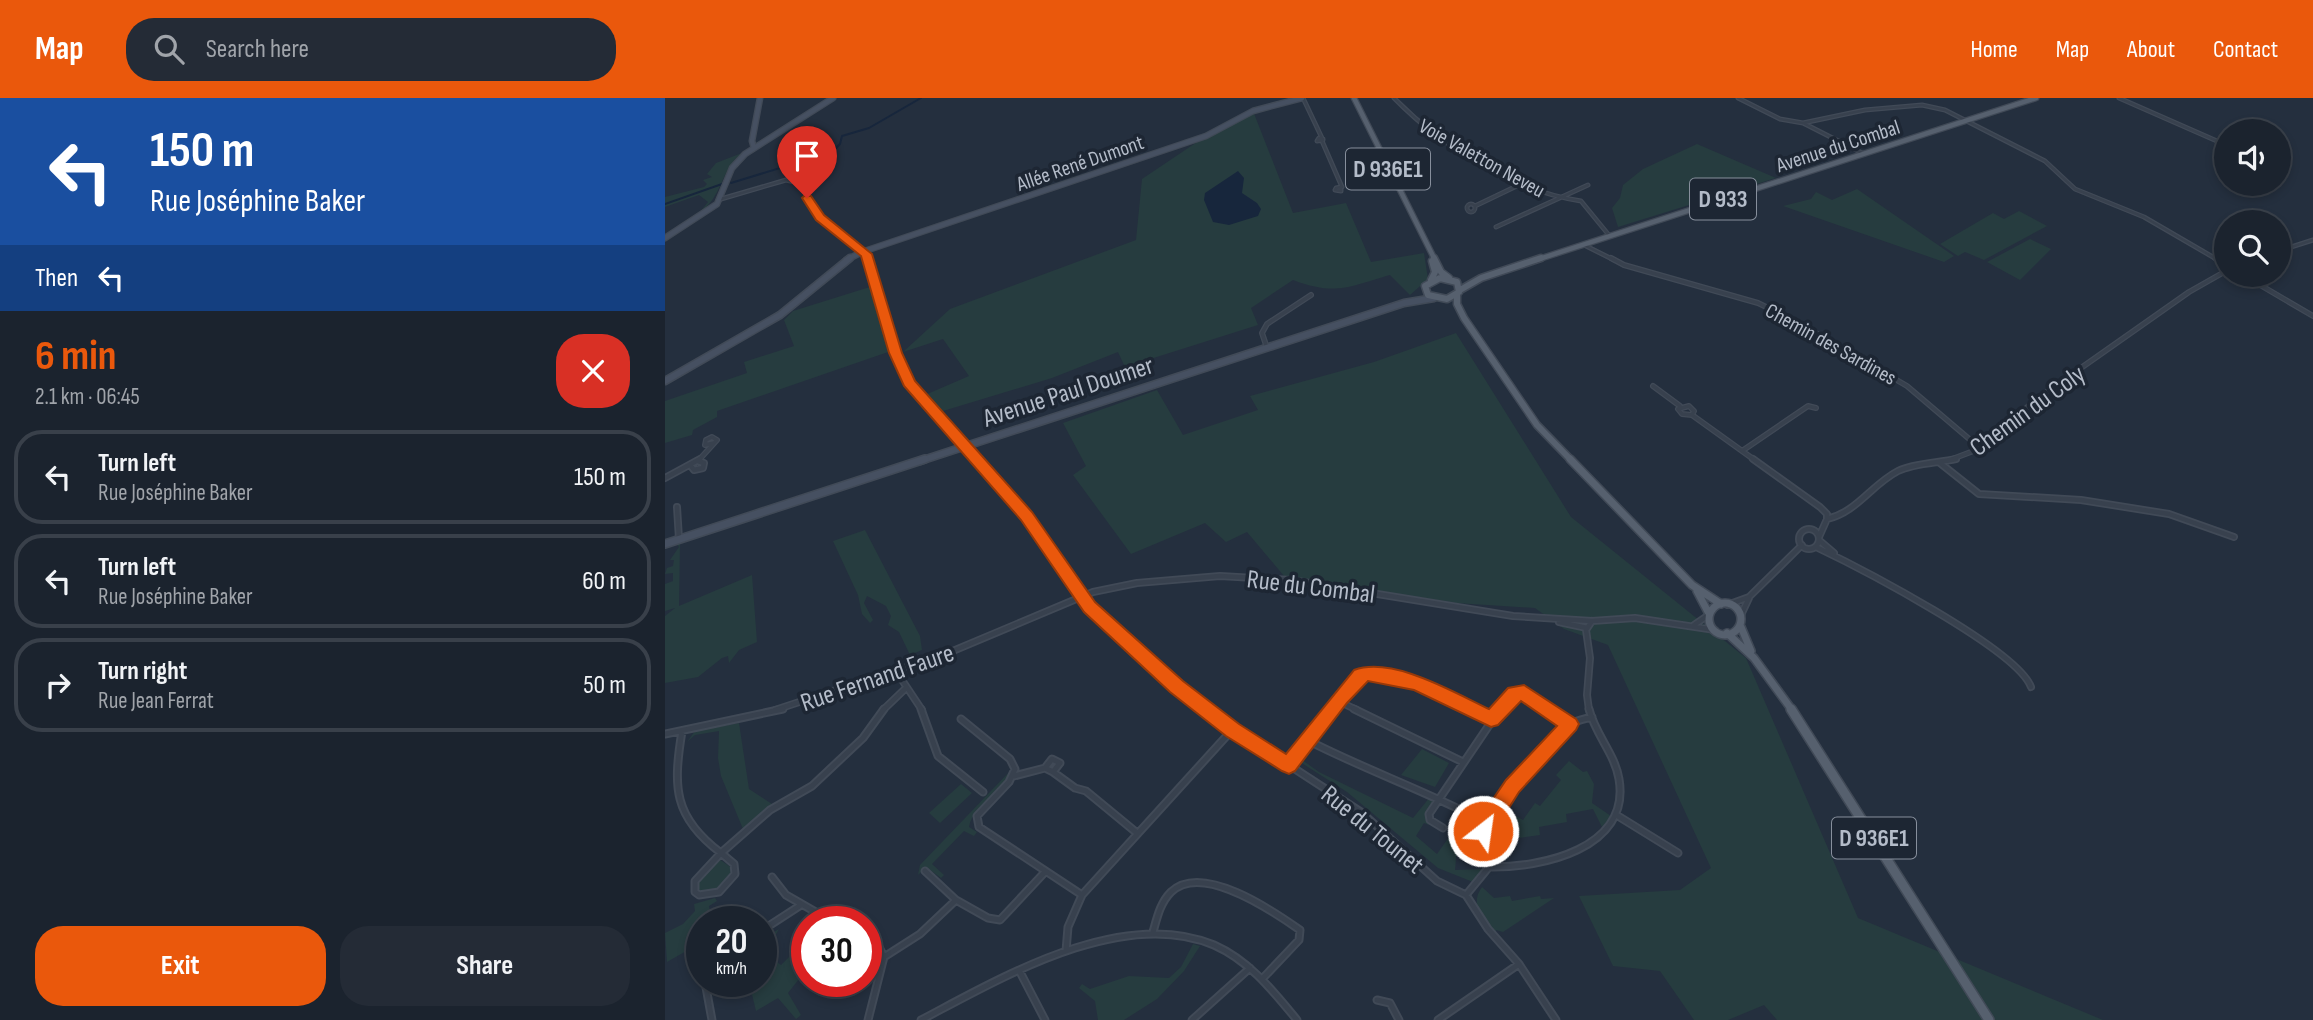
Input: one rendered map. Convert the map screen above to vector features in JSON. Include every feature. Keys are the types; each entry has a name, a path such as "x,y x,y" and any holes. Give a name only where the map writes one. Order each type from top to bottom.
{"main road":[{"path":"754,145 760,98"},
{"path":"665,238 702,216 721,199 736,164 754,145 766,141 833,98"},
{"name":"Allée René Dumont","path":"665,381 780,315 836,268 864,251 1206,135 1253,111 1303,98"},
{"name":"D 936e1","path":"1353,98 1376,139"},
{"name":"D 936E1","path":"1353,98 1429,251 1435,272 1431,280"},
{"name":"D 933","path":"1966,121 2036,98"},
{"name":"Avenue du Combal","path":"1481,278 1966,121"},
{"name":"D 936E1","path":"1376,139 1441,272 1451,279"},
{"name":"D 933","path":"1451,279 1481,278"},
{"name":"D 933","path":"1459,292 1481,278"},
{"path":"1404,303 1425,289 1431,280 1451,279 1459,292 1457,304 1464,318 1537,425 1692,585 1741,615 1741,627 1727,634 1715,630 1692,585"},
{"path":"1425,289 1464,318"},
{"path":"1404,303 1438,299 1459,292"},
{"name":"Avenue Paul Doumer","path":"665,544 1404,303"},
{"path":"1707,614 1724,605"},
{"name":"D 936E1","path":"1741,627 1754,658 1804,728 1989,1020"},
{"name":"D 936E1","path":"1727,634 1754,658"}],"street":[{"path":"1303,98 1342,187"},
{"name":"Voie Valetton Neveu","path":"1394,98 1417,123 1524,183 1557,199 1581,201 1608,232"},
{"path":"1738,98 1780,119 1803,123 1864,154"},
{"path":"2119,98 2214,140"},
{"path":"1803,123 1839,113 1922,105 1945,110 2045,161 2075,189 2144,217 2214,258"},
{"path":"721,199 786,180 796,181 820,217 864,251"},
{"path":"1475,206 1524,183"},
{"path":"1496,227 1587,185"},
{"path":"2291,247 2313,240"},
{"name":"Chemin des Sardines","path":"1584,245 1624,265 1758,303 1797,322 1907,386 1981,449"},
{"name":"Rue du Tounet","path":"864,251 901,368 909,383 1026,516 1081,596 1129,644 1232,730 1361,812 1437,881 1466,895"},
{"name":"Chemin du Coly","path":"1816,547 1827,519 1845,516 1877,485 1900,470 1965,457 1981,449 2048,391 2189,292 2214,278"},
{"path":"2263,287 2313,316"},
{"path":"1267,348 1262,333 1267,324 1311,295"},
{"path":"1653,386 1680,406 1692,408 1692,415"},
{"path":"1680,406 1680,413 1692,415 1820,507 1827,514 1827,519"},
{"path":"1742,451 1808,406 1817,408"},
{"path":"665,478 698,461 713,448 714,443"},
{"path":"691,466 694,470 703,468 704,463 698,461"},
{"path":"1939,463 1979,494 2081,500 2169,514 2234,537"},
{"path":"677,507 679,540"},
{"path":"1802,545 1798,535 1822,526"},
{"path":"1810,531 1837,556"},
{"path":"1802,545 1816,547 1837,556 1914,600 2020,669 2027,676 2031,687"},
{"path":"1741,615 1749,597 1802,545"},
{"name":"Rue du Combal","path":"1081,596 1137,583 1191,577 1260,578 1317,583 1587,628"},
{"name":"Rue Fernand Faure","path":"665,734 796,706 980,640 1081,596"},
{"path":"1724,605 1749,597"},
{"path":"1693,626 1707,614"},
{"name":"Rue du Combal","path":"1541,619 1649,619 1715,630"},
{"path":"1556,1020 1519,964 1488,929 1466,895 1489,867 1545,862 1571,853 1593,840 1618,816 1622,799 1620,781 1588,705 1590,658 1587,628 1592,621"},
{"path":"896,671 925,715 937,756 983,792"},
{"path":"1289,765 1338,700 1360,676 1368,674 1416,683 1491,719"},
{"path":"682,731 676,777 681,807 695,836 721,853 734,864 735,874 719,892 699,895 695,892 695,881 721,853 770,810 811,786 863,738 882,711 906,688"},
{"path":"1443,828 1429,818 1439,797 1491,719 1510,697 1518,692 1524,693 1570,724"},
{"path":"1338,700 1463,762"},
{"path":"1489,867 1484,848 1487,823 1516,782 1570,724 1592,717"},
{"path":"961,719 1010,758 1015,769 1014,776"},
{"path":"1066,951 1068,927 1082,895 1232,730"},
{"path":"1309,741 1368,771 1439,797 1487,823"},
{"path":"1053,772 1060,765 1058,760 1052,759 1045,768 1014,776 980,812 977,821 983,831 1082,895"},
{"path":"1045,768 1075,788 1086,791 1137,833"},
{"path":"1618,816 1678,853"},
{"path":"925,871 956,900 966,902 987,918 1000,919 1045,872"},
{"path":"772,877 786,895 801,905 777,921"},
{"path":"1153,933 1167,897 1185,883 1220,888 1250,897 1300,930 1299,940 1263,978"},
{"path":"884,957 909,942 956,900"},
{"path":"921,1020 1066,951 1102,940 1153,933 1203,939 1263,978 1297,1020"},
{"path":"868,1020 884,957 882,953"},
{"path":"1443,1019 1519,964"},
{"path":"1192,1020 1250,968"},
{"path":"1020,972 1045,1020"},
{"path":"708,997 712,1020"},
{"path":"1377,1000 1389,1003 1398,1020"}],"green space":[{"path":"1253,111 1293,213 1346,203 1371,262 1424,253 1428,279 1410,295 1390,275 1332,289 1293,280 1251,308 1258,325 1125,367 1118,352 1052,378 943,411 925,395 969,376 943,339 903,352 950,309 1136,240 1142,179 1206,136"},
{"path":"1697,144 1776,178 1618,227 1612,208 1620,198 1623,185 1643,169"},
{"path":"742,153 730,167 713,199 700,212 708,202 699,195 665,207 665,197 704,187 707,184 703,180 712,177 707,174 716,163"},
{"path":"1857,189 1954,256 1944,262 1783,206 1811,199 1816,192 1832,200"},
{"path":"2019,211 2047,226 1984,260 1965,252 1958,256 1940,244 1993,213 2004,219"},
{"path":"2030,239 2051,249 2020,280 1987,262"},
{"path":"873,286 891,351 717,411 717,417 693,430 692,435 665,443 665,401 747,373 744,362 794,346 784,320 793,311"},
{"path":"1456,333 1571,517 1746,658 1858,918 2103,1020 1777,1020 1764,1005 1728,1020 1694,1020 1660,971 1613,966 1579,896 1680,890 1711,868 1608,645 1564,629 1535,608 1456,603 1284,576 1247,532 1226,542 1205,523 1131,554 1073,475 1086,466 1063,423 1157,390 1183,435 1258,410 1250,396 1374,362"},
{"path":"865,530 920,636 922,650 910,655 899,632 888,625 891,616 886,606 867,596 864,603 873,620 870,623 862,614 858,595 833,541"},
{"path":"676,543 680,543 679,606 752,575 757,642 739,650 729,663 728,656 722,658 698,677 665,683 665,616 675,608 665,611 665,584 673,581 673,573 665,574 667,568 673,566 674,560 670,560 679,547"},
{"path":"739,723 749,789 772,804 743,829 721,776 718,758 719,731 695,735 687,742 695,731"},
{"path":"1422,749 1449,763 1435,787 1401,775"},
{"path":"1298,757 1319,772 1413,818 1430,797 1435,799 1426,814 1429,825 1424,823 1416,836 1437,854 1459,823 1455,870 1484,869 1473,882 1438,868 1347,792 1297,760"},
{"path":"1569,761 1583,772 1587,771 1594,784 1592,803 1611,816 1602,827 1593,809 1566,814 1567,822 1539,827 1540,835 1519,838 1516,820 1492,823 1502,808 1523,820 1535,803 1540,806 1561,780 1556,775"},
{"path":"1013,768 1003,784 976,811 969,827 977,832 974,836 964,831 932,864 944,875 941,878 926,867 918,875 920,865"},
{"path":"961,784 972,793 940,823 929,813"},
{"path":"719,859 732,868 729,879 717,889 701,893 697,885 700,877"},
{"path":"1482,887 1494,898 1510,896 1512,901 1540,896 1541,899 1554,898 1503,932 1496,930 1496,933 1482,917 1477,906"},
{"path":"715,898 717,901 709,906 694,904"},
{"path":"686,921 686,951 667,962 665,933"},
{"path":"1193,944 1200,946 1184,971 1157,999 1124,1020 1098,1020 1095,1001 1079,988 1082,984 1090,989 1129,976 1169,978 1181,967"},
{"path":"791,955 791,989 788,993 801,1015 796,1019 778,998 756,1011 753,997 777,997 777,962 781,965"}],"water":[{"path":"1238,171 1244,178 1242,193 1261,209 1258,216 1229,225 1213,222 1204,200 1205,193"}],"waterway":[{"path":"731,183 832,152 840,144 842,136 869,128 921,98"},
{"path":"665,204 722,184"}],"route":[{"path":"807,198 820,217 866,254 895,353 909,383 1026,516 1090,607 1177,687 1232,730 1289,765 1340,697 1363,674 1416,683 1491,719 1515,693 1524,693 1554,716 1570,724 1538,756 1498,804 1483,831"}]}
